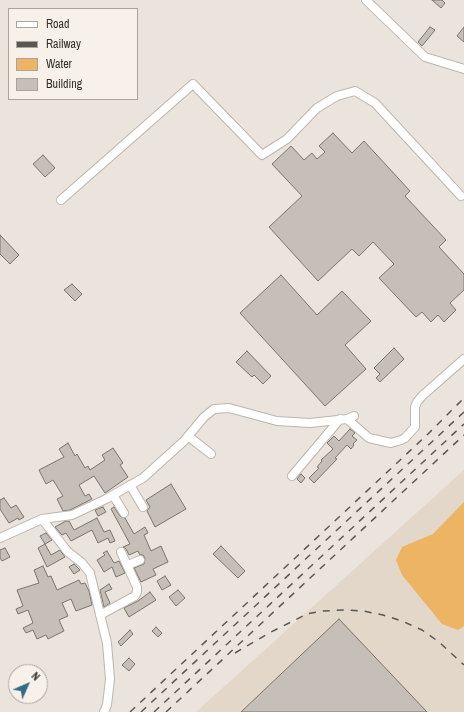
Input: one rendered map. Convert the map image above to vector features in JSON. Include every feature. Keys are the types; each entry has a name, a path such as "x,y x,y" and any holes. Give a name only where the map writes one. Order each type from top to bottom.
{"street":[{"path":"369,1 425,57 464,69"},
{"path":"61,200 193,84 262,155 287,139 318,108 337,96 354,91 375,103 462,196"},
{"path":"0,538 42,520 72,515 114,495 143,478 188,436 204,417 214,409 229,408 284,421 310,423 347,418 369,438 391,443 401,440 405,438 415,427 415,407 417,402 464,359"},
{"path":"292,476 347,418"},
{"path":"188,436 211,454"},
{"path":"130,485 143,507"},
{"path":"114,495 124,513"},
{"path":"42,520 68,552 82,563 90,573 108,643 110,679 107,705 104,712"},
{"path":"100,615 135,596 137,592 137,587 122,552"},
{"path":"128,565 140,560"}],"shaded area":[{"path":"464,470 464,712 196,712"}],"water":[{"path":"464,502 464,626 458,630 442,624 402,575 396,560 402,547 433,534"}],"building":[{"path":"432,0 442,0 445,3 441,8"},
{"path":"430,27 435,30 422,46 418,42"},
{"path":"464,27 464,42 457,36"},
{"path":"333,133 352,153 364,141 410,191 405,196 446,240 439,247 464,274 464,290 450,303 456,310 444,322 438,315 431,322 422,312 416,317 379,278 394,264 373,242 359,256 352,249 318,281 269,227 302,196 272,164 291,146 304,160 312,153 317,159 325,152 319,146"},
{"path":"43,155 55,168 45,177 33,164"},
{"path":"0,235 19,255 10,264 0,254"},
{"path":"281,275 317,315 342,291 371,321 345,345 366,369 325,406 240,313"},
{"path":"72,284 82,294 75,301 64,290"},
{"path":"394,348 404,359 380,382 376,378 380,374 374,368"},
{"path":"247,351 271,376 263,384 254,375 252,377 236,362"},
{"path":"350,429 355,433 352,436 357,440 353,444 354,445 351,449 347,445 335,458 337,459 314,483 309,478 319,468 317,467 322,461 321,460 333,449 327,443 334,436 339,441"},
{"path":"68,443 75,456 77,454 85,468 88,466 90,470 105,460 102,455 113,448 123,463 120,465 128,477 105,493 94,476 79,485 85,496 89,494 92,499 70,510 63,511 57,499 63,496 53,480 46,484 39,470 64,457 59,449"},
{"path":"301,474 305,478 301,483 297,479"},
{"path":"171,484 186,509 155,527 147,511 150,507 146,500"},
{"path":"4,498 11,508 16,505 24,517 19,520 18,518 9,523 0,509 0,500"},
{"path":"103,507 106,512 98,516 95,510"},
{"path":"114,507 120,516 125,518 134,534 145,527 148,533 144,535 151,551 161,546 168,562 153,569 156,575 141,582 134,568 144,564 145,558 143,555 140,555 138,551 129,555 123,547 130,544 111,509"},
{"path":"97,518 104,532 110,530 115,541 110,543 108,538 98,543 92,530 71,541 66,533 62,535 55,527 69,521 74,530"},
{"path":"46,533 52,540 45,544 40,536"},
{"path":"45,544 51,555 60,550 65,557 47,567 38,548"},
{"path":"221,546 245,571 238,578 213,554"},
{"path":"5,548 10,557 2,561 0,558 0,550"},
{"path":"107,551 114,563 119,561 125,573 116,577 112,567 104,572 97,560 105,555 103,553"},
{"path":"74,564 80,570 74,574 69,567"},
{"path":"43,566 48,577 51,576 57,590 79,580 81,584 85,583 89,591 92,605 76,611 71,599 62,603 68,616 59,620 64,631 48,639 46,635 37,639 33,630 26,633 23,628 33,623 28,610 18,614 16,609 23,606 17,590 39,583 34,570"},
{"path":"165,576 171,585 162,590 157,581"},
{"path":"109,584 112,589 105,592 110,603 104,607 100,590"},
{"path":"178,590 185,598 176,606 169,597"},
{"path":"150,592 156,600 129,617 124,608 138,601"},
{"path":"339,619 427,712 241,712"},
{"path":"156,627 162,633 158,637 152,631"},
{"path":"130,630 133,634 121,646 118,642"},
{"path":"129,658 135,664 129,671 122,665"}],"railway":[{"path":"130,712 428,434 464,398"},
{"path":"141,712 464,412"},
{"path":"154,712 464,424"},
{"path":"166,712 464,435"},
{"path":"235,653 271,632 307,614 322,611 344,610 363,611 383,615 402,621 422,630 439,642 464,665"}]}
